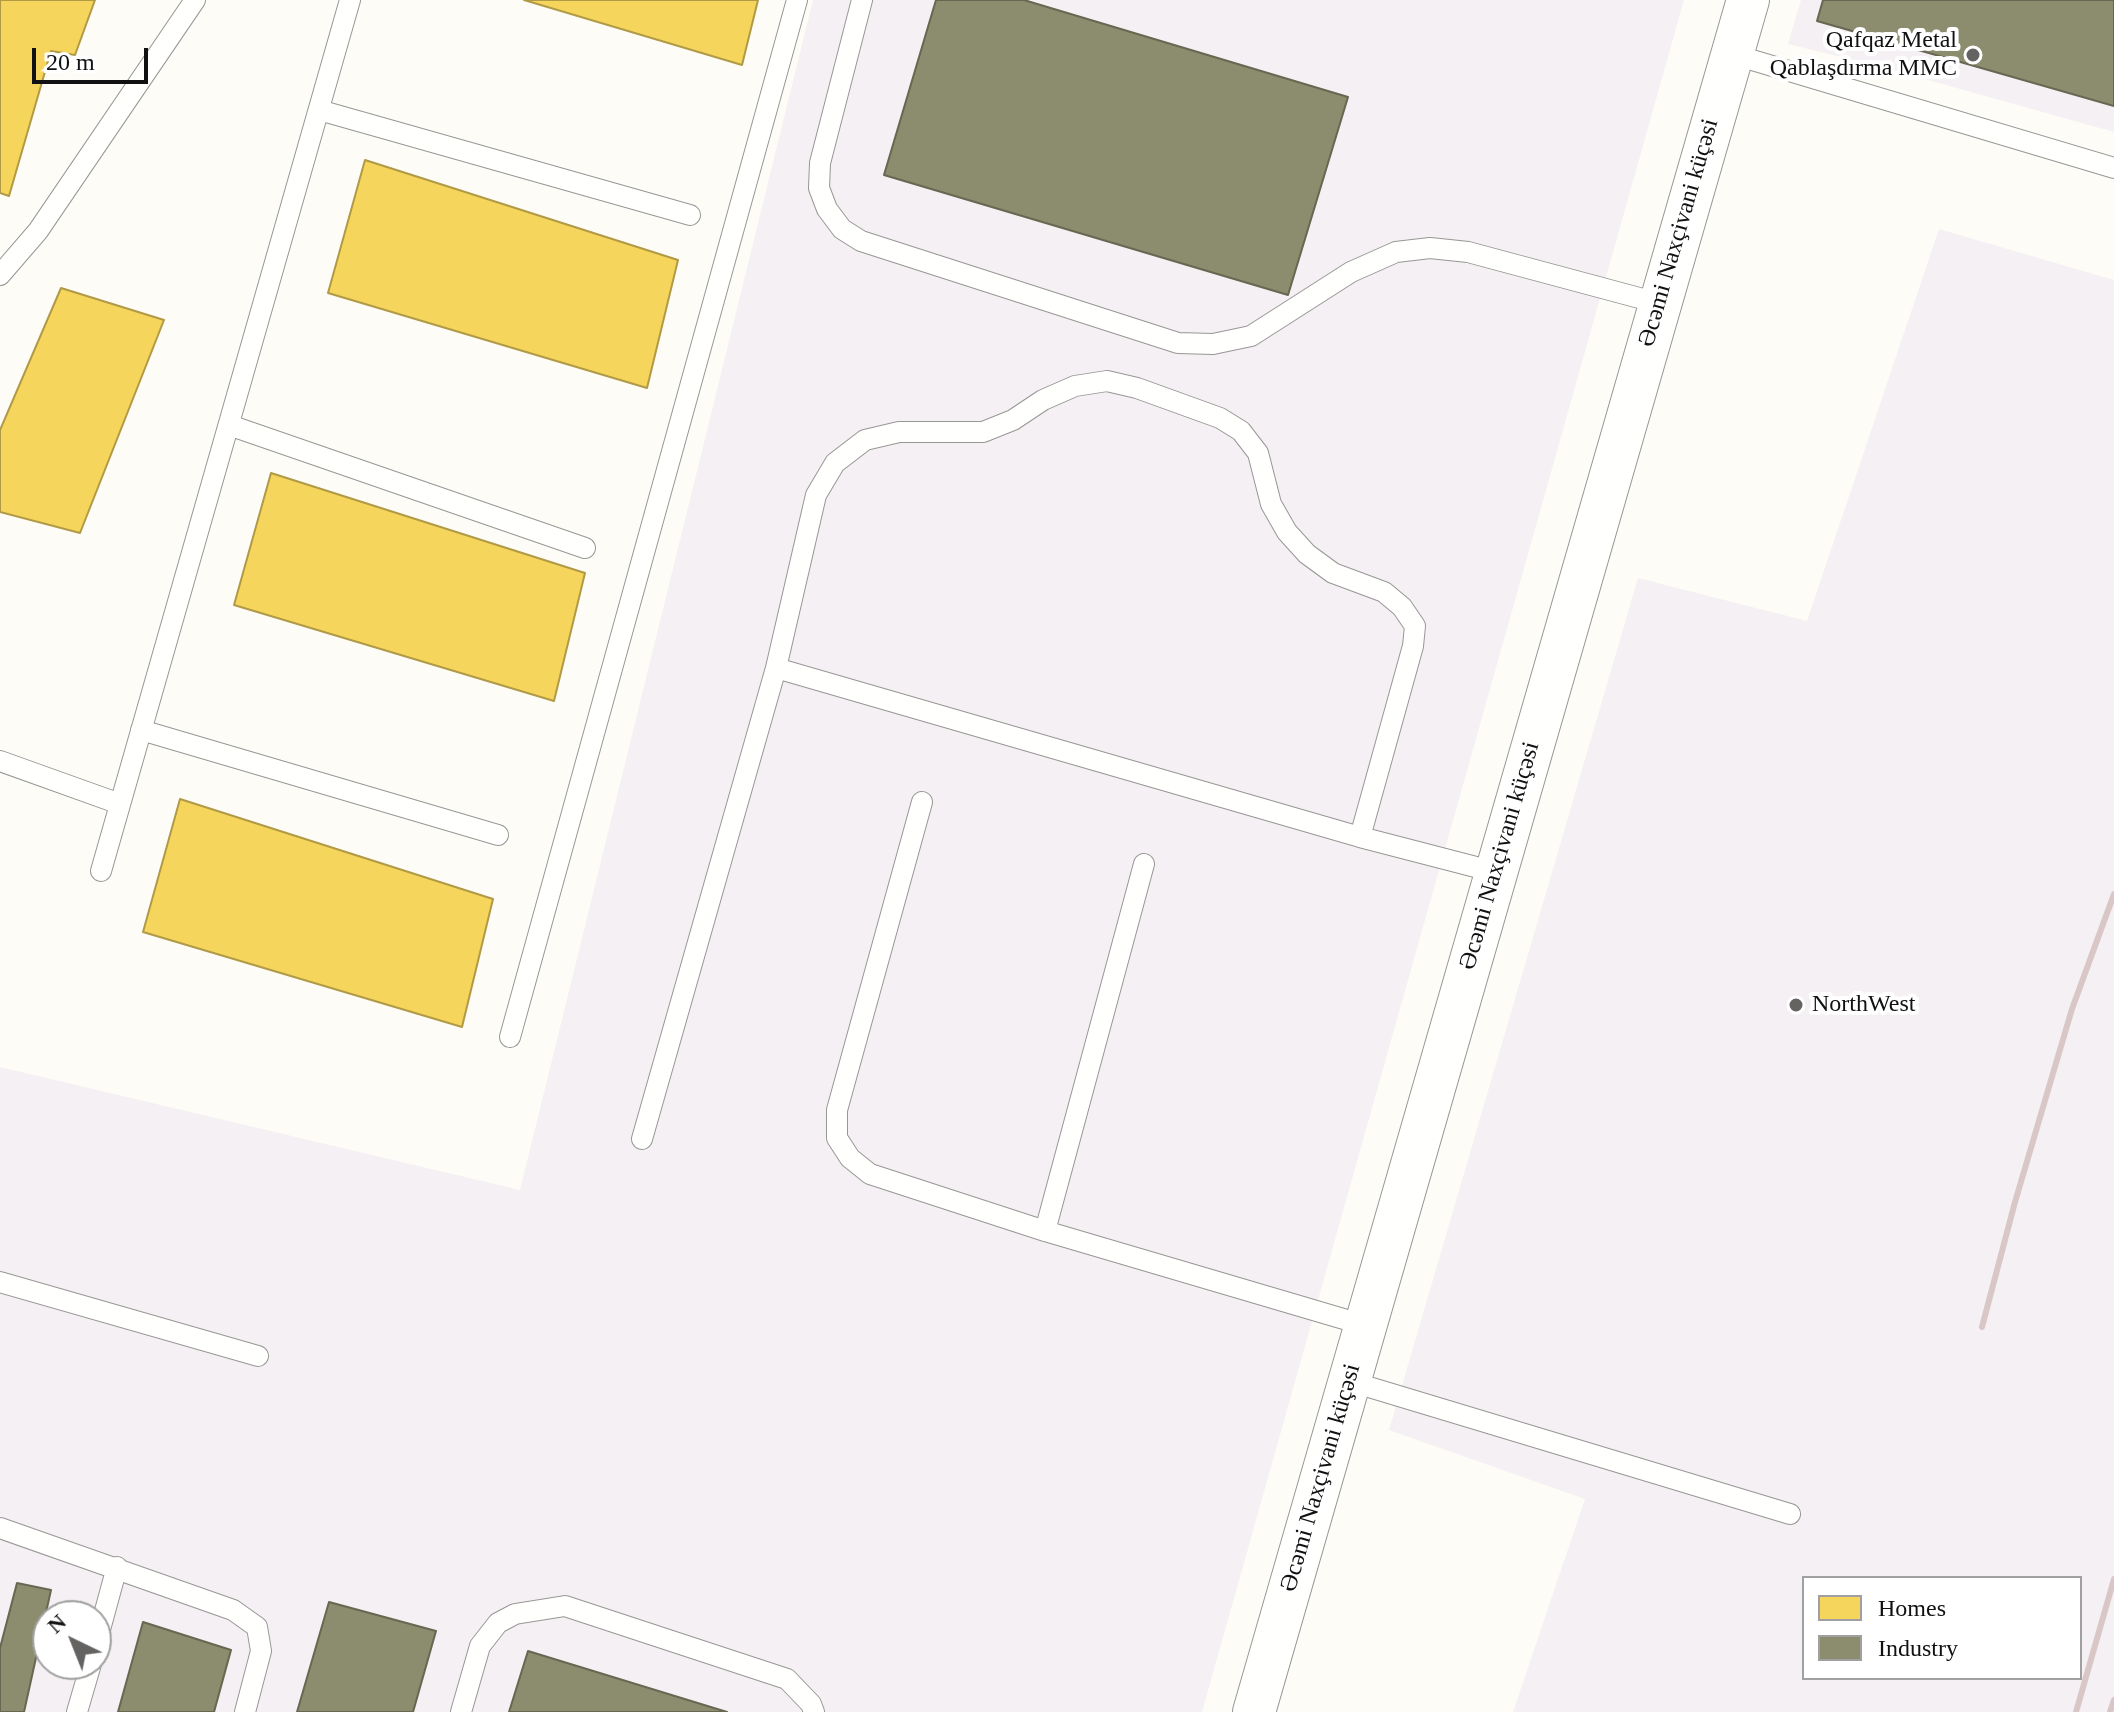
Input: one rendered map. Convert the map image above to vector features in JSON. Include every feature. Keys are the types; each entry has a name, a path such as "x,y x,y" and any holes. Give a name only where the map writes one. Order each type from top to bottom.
{"street":[{"name":"Əcəmi Naxçivani küçəsi","path":"1254,1712 1658,303 1748,0"}],"lane":[{"path":"0,275 38,231 195,0"},
{"path":"101,871 350,0"},
{"path":"510,1037 797,0"},
{"path":"862,0 820,163 819,188 827,209 842,229 861,241 1178,343 1213,344 1251,336 1351,272 1396,252 1430,248 1468,252 1658,303"},
{"path":"1732,54 2114,168"},
{"path":"319,110 690,215"},
{"path":"642,1139 776,668 816,495 835,463 865,440 899,432 983,432 1013,420 1043,400 1075,386 1107,381 1137,388 1220,418 1241,431 1258,453 1271,504 1287,532 1307,554 1333,573 1384,592 1402,607 1415,626 1413,646 1360,837"},
{"path":"229,425 585,548"},
{"path":"776,668 1360,837 1495,872"},
{"path":"141,730 498,835"},
{"path":"0,761 120,804"},
{"path":"922,802 837,1110 837,1138 850,1158 870,1174 1045,1231 1364,1325"},
{"path":"1045,1231 1144,864"},
{"path":"0,1282 258,1356"},
{"path":"1349,1381 1790,1514"},
{"path":"0,1528 233,1610 257,1627 261,1651 245,1712"},
{"path":"108,1600 117,1567"},
{"path":"461,1712 480,1646 498,1623 515,1614 565,1606 787,1679 811,1704 814,1712"},
{"path":"77,1712 86,1680"}],"shaded area":[{"path":"813,0 1684,0 1202,1712 0,1712 0,1067 520,1190"},
{"name":"Qafqaz Metal Qablaşdırma MMC","path":"1801,0 2114,0 2114,132 1788,44"},
{"path":"1939,229 2114,280 2114,1712 1513,1712 1585,1499 1389,1430 1638,578 1807,621"}],"building: Homes":[{"path":"0,0 95,0 75,55 51,51 9,196 0,193"},
{"path":"524,0 758,0 742,65"},
{"path":"365,160 678,260 647,388 328,293"},
{"path":"61,288 164,320 80,533 0,512 0,430"},
{"path":"271,473 585,573 554,701 234,605"},
{"path":"180,799 493,899 462,1027 143,932"}],"building: Industry":[{"path":"936,0 1024,0 1348,97 1288,295 884,175"},
{"name":"Qafqaz Metal Qablaşdırma MMC","path":"1823,0 2114,0 2114,106 1817,21"},
{"path":"17,1583 51,1590 49,1600 32,1600 32,1676 24,1712 0,1712 0,1648"},
{"path":"329,1602 436,1631 413,1712 297,1712"},
{"path":"143,1622 231,1650 214,1712 118,1712"},
{"path":"528,1651 727,1712 509,1712"}],"railway":[{"path":"1982,1327 2072,1009 2114,894"},
{"path":"2076,1712 2114,1579"},
{"path":"2110,1712 2114,1700"}],"place":[{"name":"Qafqaz Metal Qablaşdırma MMC","path":"1973,55"},
{"name":"NorthWest","path":"1796,1005"}]}
